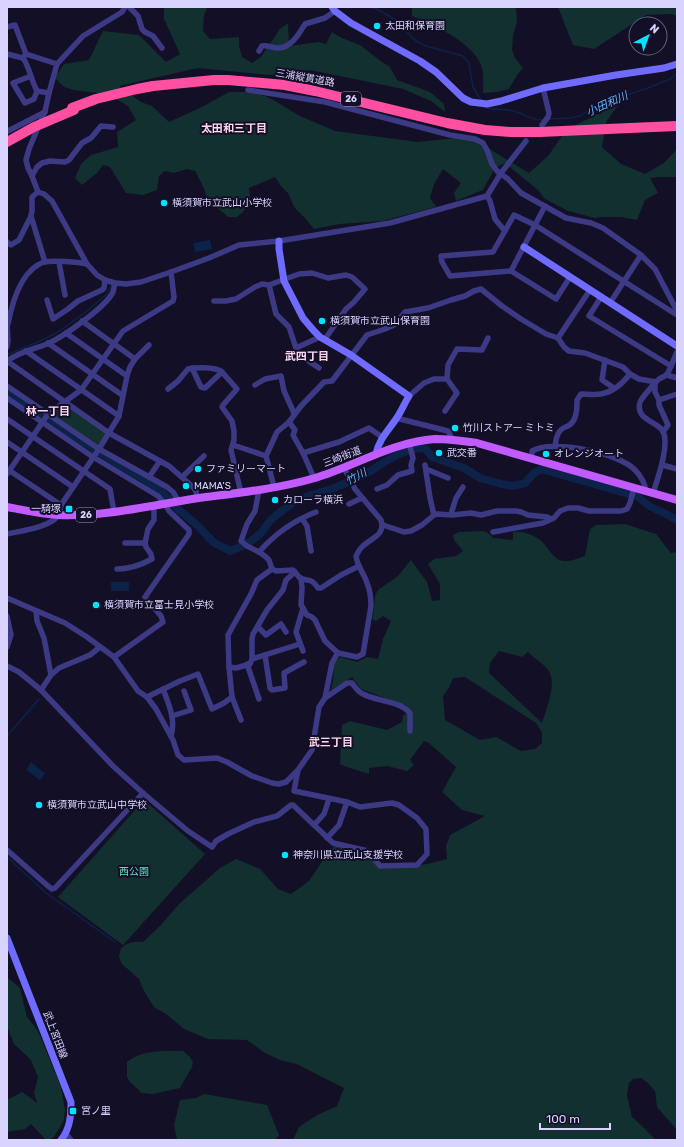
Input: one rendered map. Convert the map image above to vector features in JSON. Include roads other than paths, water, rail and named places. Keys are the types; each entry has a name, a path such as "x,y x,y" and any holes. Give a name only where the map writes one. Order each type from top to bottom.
{"highway":[{"name":"三浦縦貫道路","path":"7,142 34,127 96,99 153,86 214,80 279,85 315,90 441,122 485,130 535,132 677,128"},
{"name":"三浦縦貫道路","path":"7,139 42,120 73,109"}],"main road":[{"name":"三崎街道","path":"7,507 43,514 95,514 259,490 314,478 344,468 398,446 436,439 477,443 677,500"}],"street":[{"path":"38,192 26,160 29,149 45,112 57,64 83,36 122,12 125,7"},
{"path":"129,7 138,16 142,29 153,36 162,48"},
{"path":"259,51 262,46 266,45 279,48 290,44 300,34 305,24 325,18 334,9 351,23 420,61 436,72 463,98 471,102 487,104 543,88 664,68 677,64"},
{"path":"7,27 15,25 37,91 34,99 25,103 13,83 31,76"},
{"path":"7,54 25,56 57,64"},
{"path":"542,125 549,114 543,88"},
{"path":"248,90 325,102 450,135 475,139 483,143 492,164 522,193 566,218 591,223 603,228 641,255 655,269 677,311"},
{"path":"37,91 49,93"},
{"path":"7,130 8,131 45,112"},
{"path":"32,176 37,167 42,163 50,161 65,162 69,160 82,143 91,138 101,126 113,126"},
{"path":"38,192 44,194 52,201 87,264 97,275 105,280 126,284 170,272 239,245 279,241 390,224 487,196 501,173 526,141"},
{"path":"7,242 11,246 19,240 31,216 32,197 38,192"},
{"path":"487,196 495,219 505,231"},
{"path":"511,271 545,206"},
{"path":"570,277 556,299 511,271 450,276 442,262 441,256 493,252 514,215 535,225 677,315"},
{"path":"31,216 45,262"},
{"path":"279,241 284,280 303,318 322,338 351,355 409,396"},
{"path":"524,247 677,346"},
{"path":"610,303 641,255"},
{"path":"7,347 7,324 10,311 18,289 32,269 45,262 76,262 87,264"},
{"path":"59,262 65,295"},
{"path":"61,505 8,471 48,414 81,390 123,331 173,301 174,297 170,272"},
{"path":"214,301 236,299 262,284 269,285 299,274 312,273 328,278 346,275 352,277 365,289 322,338 296,348"},
{"path":"48,300 52,319 78,301 102,290 104,288 105,280"},
{"path":"115,283 110,297 98,310 66,333 48,343 13,356 7,361 109,433 169,466 193,487 196,491 197,499"},
{"path":"269,285 276,314 288,327 298,354 319,368"},
{"path":"274,487 266,456 277,432 289,422 294,414 324,382 332,381 367,335 394,325 405,312 428,308 466,296 474,291 481,290 515,315 546,334 558,338 564,347 569,351 585,353 605,360 622,367 639,379 656,383"},
{"path":"558,338 590,290"},
{"path":"601,297 588,316 671,366"},
{"path":"82,321 136,359"},
{"path":"66,333 127,376"},
{"path":"445,411 457,393 447,379 448,365 457,349 482,350 488,338"},
{"path":"48,343 122,395"},
{"path":"7,534 44,525 51,522 59,515 61,505 99,449 119,416 122,395 130,367 149,345"},
{"path":"26,351 119,416"},
{"path":"667,375 677,352"},
{"path":"605,360 602,380 614,388"},
{"path":"192,368 201,388 205,388 222,372"},
{"path":"168,389 178,381 188,369 192,368 217,369 222,372 237,389 222,405 222,408 232,422 234,431 234,440 231,450 240,493"},
{"path":"554,446 560,430 573,421 577,410 577,400 581,394 601,394 609,392 623,382 630,374"},
{"path":"649,493 662,465 665,442 663,432 658,426 648,421 641,414 640,404 642,397 660,378 667,375 677,378"},
{"path":"255,385 266,379 281,376 284,391 294,414"},
{"path":"376,454 382,437 396,418 409,396 424,383 434,379 447,379"},
{"path":"656,383 655,392 668,426 663,432"},
{"path":"7,386 99,449 167,487 173,492 178,502"},
{"path":"659,400 677,394"},
{"path":"7,398 93,457 150,491 190,530 189,534 145,597 161,616 162,622 114,657"},
{"path":"396,418 448,431 452,440"},
{"path":"7,419 110,489 114,512"},
{"path":"289,422 295,430 293,435 304,453 314,478"},
{"path":"304,453 339,442 370,428 382,437"},
{"path":"7,442 73,487"},
{"path":"377,489 387,485 398,475 412,471 411,465 413,458 410,443"},
{"path":"233,445 266,456"},
{"path":"532,459 532,451 537,448 554,446 578,448 610,456 624,462 635,470 645,483 649,493"},
{"path":"182,477 204,456"},
{"path":"149,477 160,461"},
{"path":"662,465 677,469"},
{"path":"434,515 425,467 448,478"},
{"path":"301,578 301,605 307,615 315,620 325,641 338,653 357,657 362,654 371,606 371,598 368,583 358,566 356,556 362,547 378,535 383,525 381,520 355,489 344,468"},
{"path":"451,514 456,498 463,487"},
{"path":"493,532 543,523 554,518 560,512 568,508 578,508 589,511 621,511 627,508 630,503 634,488"},
{"path":"259,490 255,511 247,524 241,541 259,552 268,560 272,569 276,571 293,570 301,578 310,580 315,583 318,588 321,588 358,566"},
{"path":"349,504 362,498"},
{"path":"117,569 127,569 142,565 152,559 145,543 148,530 154,520 154,505"},
{"path":"383,525 404,532 411,531 422,525 434,515 471,513 481,515 497,511 516,511 528,515 551,519"},
{"path":"259,552 268,542 302,518 316,512"},
{"path":"302,518 307,526 311,551"},
{"path":"125,543 145,543"},
{"path":"241,720 232,697 228,635 251,594 257,580 272,569"},
{"path":"229,667 236,668 250,664 252,659 253,634 267,610 283,590 286,580 295,572"},
{"path":"7,598 65,623 114,657 138,691 147,698 156,709 171,736 178,755 184,760 217,758 252,776 272,783 279,784 286,782 298,770 312,750 319,707 325,698 347,683 352,683 363,694 404,707 410,713 410,730"},
{"path":"303,608 296,630 303,651"},
{"path":"36,611 37,621 44,638 51,675"},
{"path":"7,616 11,635 7,647"},
{"path":"258,627 266,635 281,624 286,632"},
{"path":"252,659 300,644"},
{"path":"41,690 51,675 60,668 90,655 100,647"},
{"path":"325,698 332,663 338,653"},
{"path":"265,655 270,688 272,690 285,688 284,673 304,662"},
{"path":"247,664 259,699"},
{"path":"7,666 19,672 41,690 113,766 143,793 188,831 212,847 216,841 241,828 254,822 277,816 293,805 333,843 368,851 380,866 417,865 427,854 426,829 417,818 399,805 392,803 360,807 347,802 294,791 298,770"},
{"path":"147,698 163,689 198,674 212,709 232,697"},
{"path":"163,689 172,716 173,725 171,736"},
{"path":"172,716 191,710 184,691"},
{"path":"7,850 48,886 55,888 143,793"},
{"path":"314,825 324,814 329,799"},
{"path":"327,838 339,825 347,802"},
{"name":"武上宮田線","path":"7,938 71,1102 69,1124 63,1137"},
{"path":"63,1137 71,1140"}],"water":[{"path":"210,240 212,249 195,252 193,243"},
{"path":"111,582 129,582 129,591 111,591"},
{"path":"31,762 45,773 40,780 26,770"}],"waterway":[{"name":"小田和川","path":"369,7 377,9 394,19 416,41 426,46 463,56 469,63 473,87 481,100"},
{"name":"小田和川","path":"549,119 580,116 612,100 648,88 670,79 677,74"},
{"name":"小田和川","path":"485,107 509,110 534,119 543,120"},
{"path":"7,355 47,338 61,330 106,295 112,284"},
{"name":"竹川","path":"7,392 108,458 142,478 163,493 213,542 230,551 243,546 256,538 274,517 296,501 337,487 359,477 399,454 425,448 432,457 464,468 480,478 513,486 525,483 534,473 541,469 638,497 649,506 677,520"},
{"path":"7,736 39,699"},
{"path":"7,857 46,893 115,942"}],"place":[{"name":"太田和保育園","path":"377,26"},
{"name":"横須賀市立武山小学校","path":"164,203"},
{"name":"横須賀市立武山保育園","path":"322,321"},
{"name":"竹川ストアー ミトミ","path":"455,428"},
{"name":"武交番","path":"439,453"},
{"name":"オレンジオート","path":"546,454"},
{"name":"ファミリーマート","path":"198,469"},
{"name":"MAMA'S","path":"186,486"},
{"name":"カローラ横浜","path":"275,500"},
{"name":"一騎塚","path":"69,509"},
{"name":"横須賀市立富士見小学校","path":"96,605"},
{"name":"横須賀市立武山中学校","path":"39,805"},
{"name":"神奈川県立武山支援学校","path":"285,855"},
{"name":"宮ノ里","path":"73,1111"}],"district":[{"name":"太田和三丁目","path":"234,128"},
{"name":"武四丁目","path":"307,356"},
{"name":"林一丁目","path":"48,411"},
{"name":"武三丁目","path":"331,742"}],"park label":[{"name":"西公園","path":"134,872"}]}
